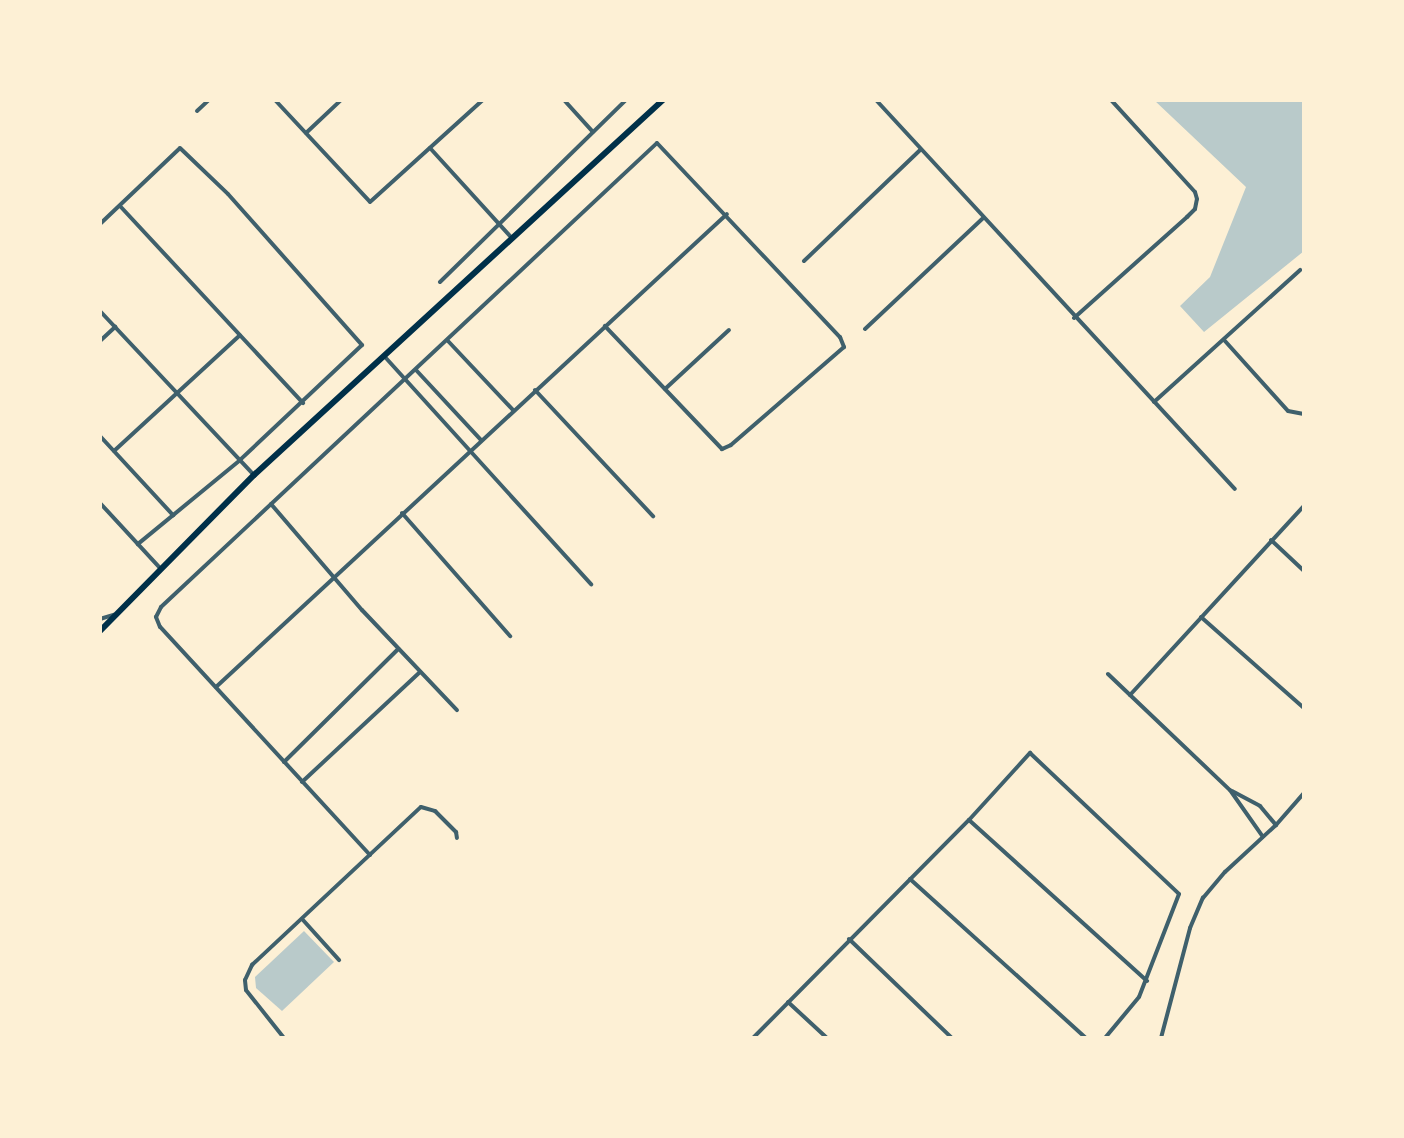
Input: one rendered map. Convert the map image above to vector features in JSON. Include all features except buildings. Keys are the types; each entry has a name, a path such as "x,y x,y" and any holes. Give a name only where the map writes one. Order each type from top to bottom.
{"main road":[{"path":"100,631 254,475 663,100"}],"street":[{"path":"197,111 209,100"},
{"path":"275,100 370,202 483,100"},
{"path":"306,133 341,100"},
{"path":"564,100 593,132"},
{"path":"440,282 626,100"},
{"path":"876,100 982,219 1235,489"},
{"path":"1074,318 1187,217 1195,209 1197,199 1195,192 1111,100"},
{"path":"370,855 160,627 156,617 161,607 657,143 840,337 844,347 731,445 722,449 605,326"},
{"path":"100,224 180,148 188,153 360,340 359,351 303,403 239,461 138,544"},
{"path":"430,148 513,239"},
{"path":"804,261 920,150"},
{"path":"120,206 303,403"},
{"path":"216,687 727,214"},
{"path":"865,329 982,219"},
{"path":"1154,402 1300,270"},
{"path":"100,311 254,475"},
{"path":"100,341 115,327"},
{"path":"665,389 729,330"},
{"path":"114,451 240,335"},
{"path":"448,341 513,410"},
{"path":"1225,341 1288,411 1304,414"},
{"path":"385,357 591,584"},
{"path":"416,370 481,440"},
{"path":"534,390 653,516"},
{"path":"100,436 173,515"},
{"path":"100,503 161,569"},
{"path":"270,504 398,649 457,710"},
{"path":"1130,695 1304,506"},
{"path":"402,513 510,636"},
{"path":"1271,540 1304,571"},
{"path":"100,619 118,613"},
{"path":"1201,616 1304,708"},
{"path":"284,762 398,649"},
{"path":"302,782 420,672"},
{"path":"1108,674 1230,790 1263,837"},
{"path":"753,1038 969,820 1030,753 1179,894 1139,997 1105,1038"},
{"path":"1230,790 1260,806 1276,825"},
{"path":"1161,1038 1190,928 1203,898 1304,793"},
{"path":"284,1038 246,990 245,980 252,965 421,807 429,807 456,832 457,838"},
{"path":"969,820 1147,981"},
{"path":"910,879 1086,1038"},
{"path":"302,920 339,960"},
{"path":"849,939 952,1038"},
{"path":"788,1002 827,1038"}],"shaded area":[{"path":"1154,100 1304,100 1304,251 1204,332 1180,306 1210,277 1246,187"},
{"path":"304,931 334,962 282,1011 256,988 255,977"}]}
